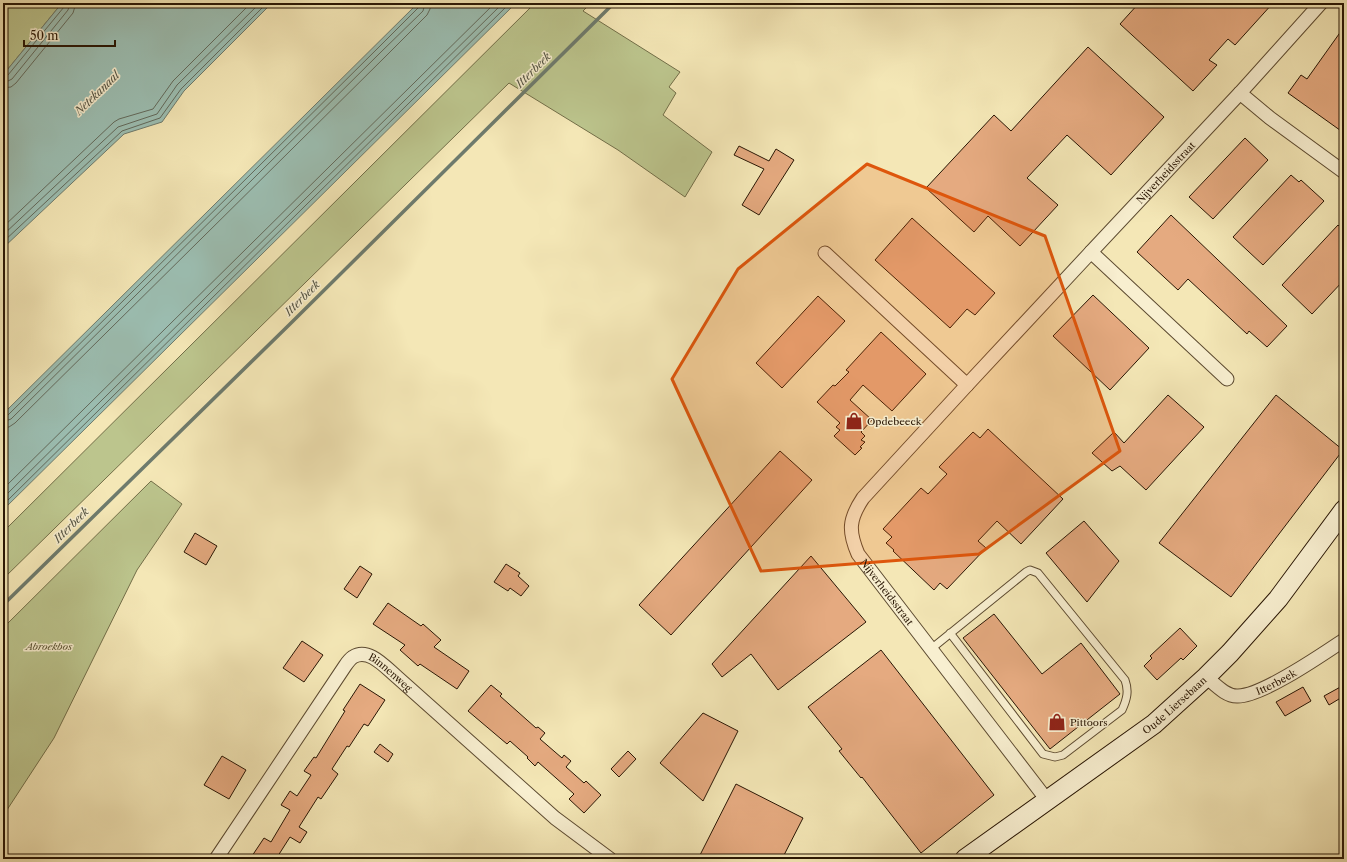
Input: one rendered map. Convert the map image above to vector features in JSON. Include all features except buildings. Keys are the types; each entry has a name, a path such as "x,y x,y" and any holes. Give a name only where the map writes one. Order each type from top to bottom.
{"main road":[{"name":"Oude Liersebaan","path":"965,859 1154,724 1206,677 1230,653 1278,599 1344,510"}],"street":[{"name":"Nijverheidsstraat","path":"1047,800 858,554 852,541 854,512 863,498 1090,252 1240,93 1320,3"},
{"path":"1240,93 1270,118 1344,172"},
{"path":"1090,252 1227,379"},
{"path":"825,253 967,385"},
{"name":"Itterbeek","path":"1206,677 1227,694 1237,696 1249,694 1268,687 1344,640"},
{"name":"Binnenweg","path":"216,859 344,666 353,657 361,654 372,657 397,677 555,818 610,859"}],"lane":[{"path":"931,649 950,633 1026,572 1030,570 1038,573 1125,680 1128,688 1126,700 1122,710 1063,755 1055,757 1043,754 950,633"}],"highlighted area":[{"path":"867,164 1045,236 1120,451 979,554 761,571 672,379 738,269"}],"green space":[{"path":"3,3 62,3 3,75"},
{"path":"535,3 591,3 583,11 680,72 669,87 676,93 663,115 712,152 685,197 618,150 509,83 3,579 3,532"},
{"name":"Abroekbos","path":"151,481 182,504 137,570 54,738 3,816 3,628"}],"water":[{"name":"Netekanaal","path":"62,3 272,3 184,91 162,122 124,134 3,248 3,75"},
{"path":"418,3 516,3 3,510 3,414"}],"waterway":[{"name":"Itterbeek","path":"3,605 289,325 614,3"}],"place":[{"name":"Opdebeeck","path":"854,421"},
{"name":"Pittoors","path":"1057,722"}]}
